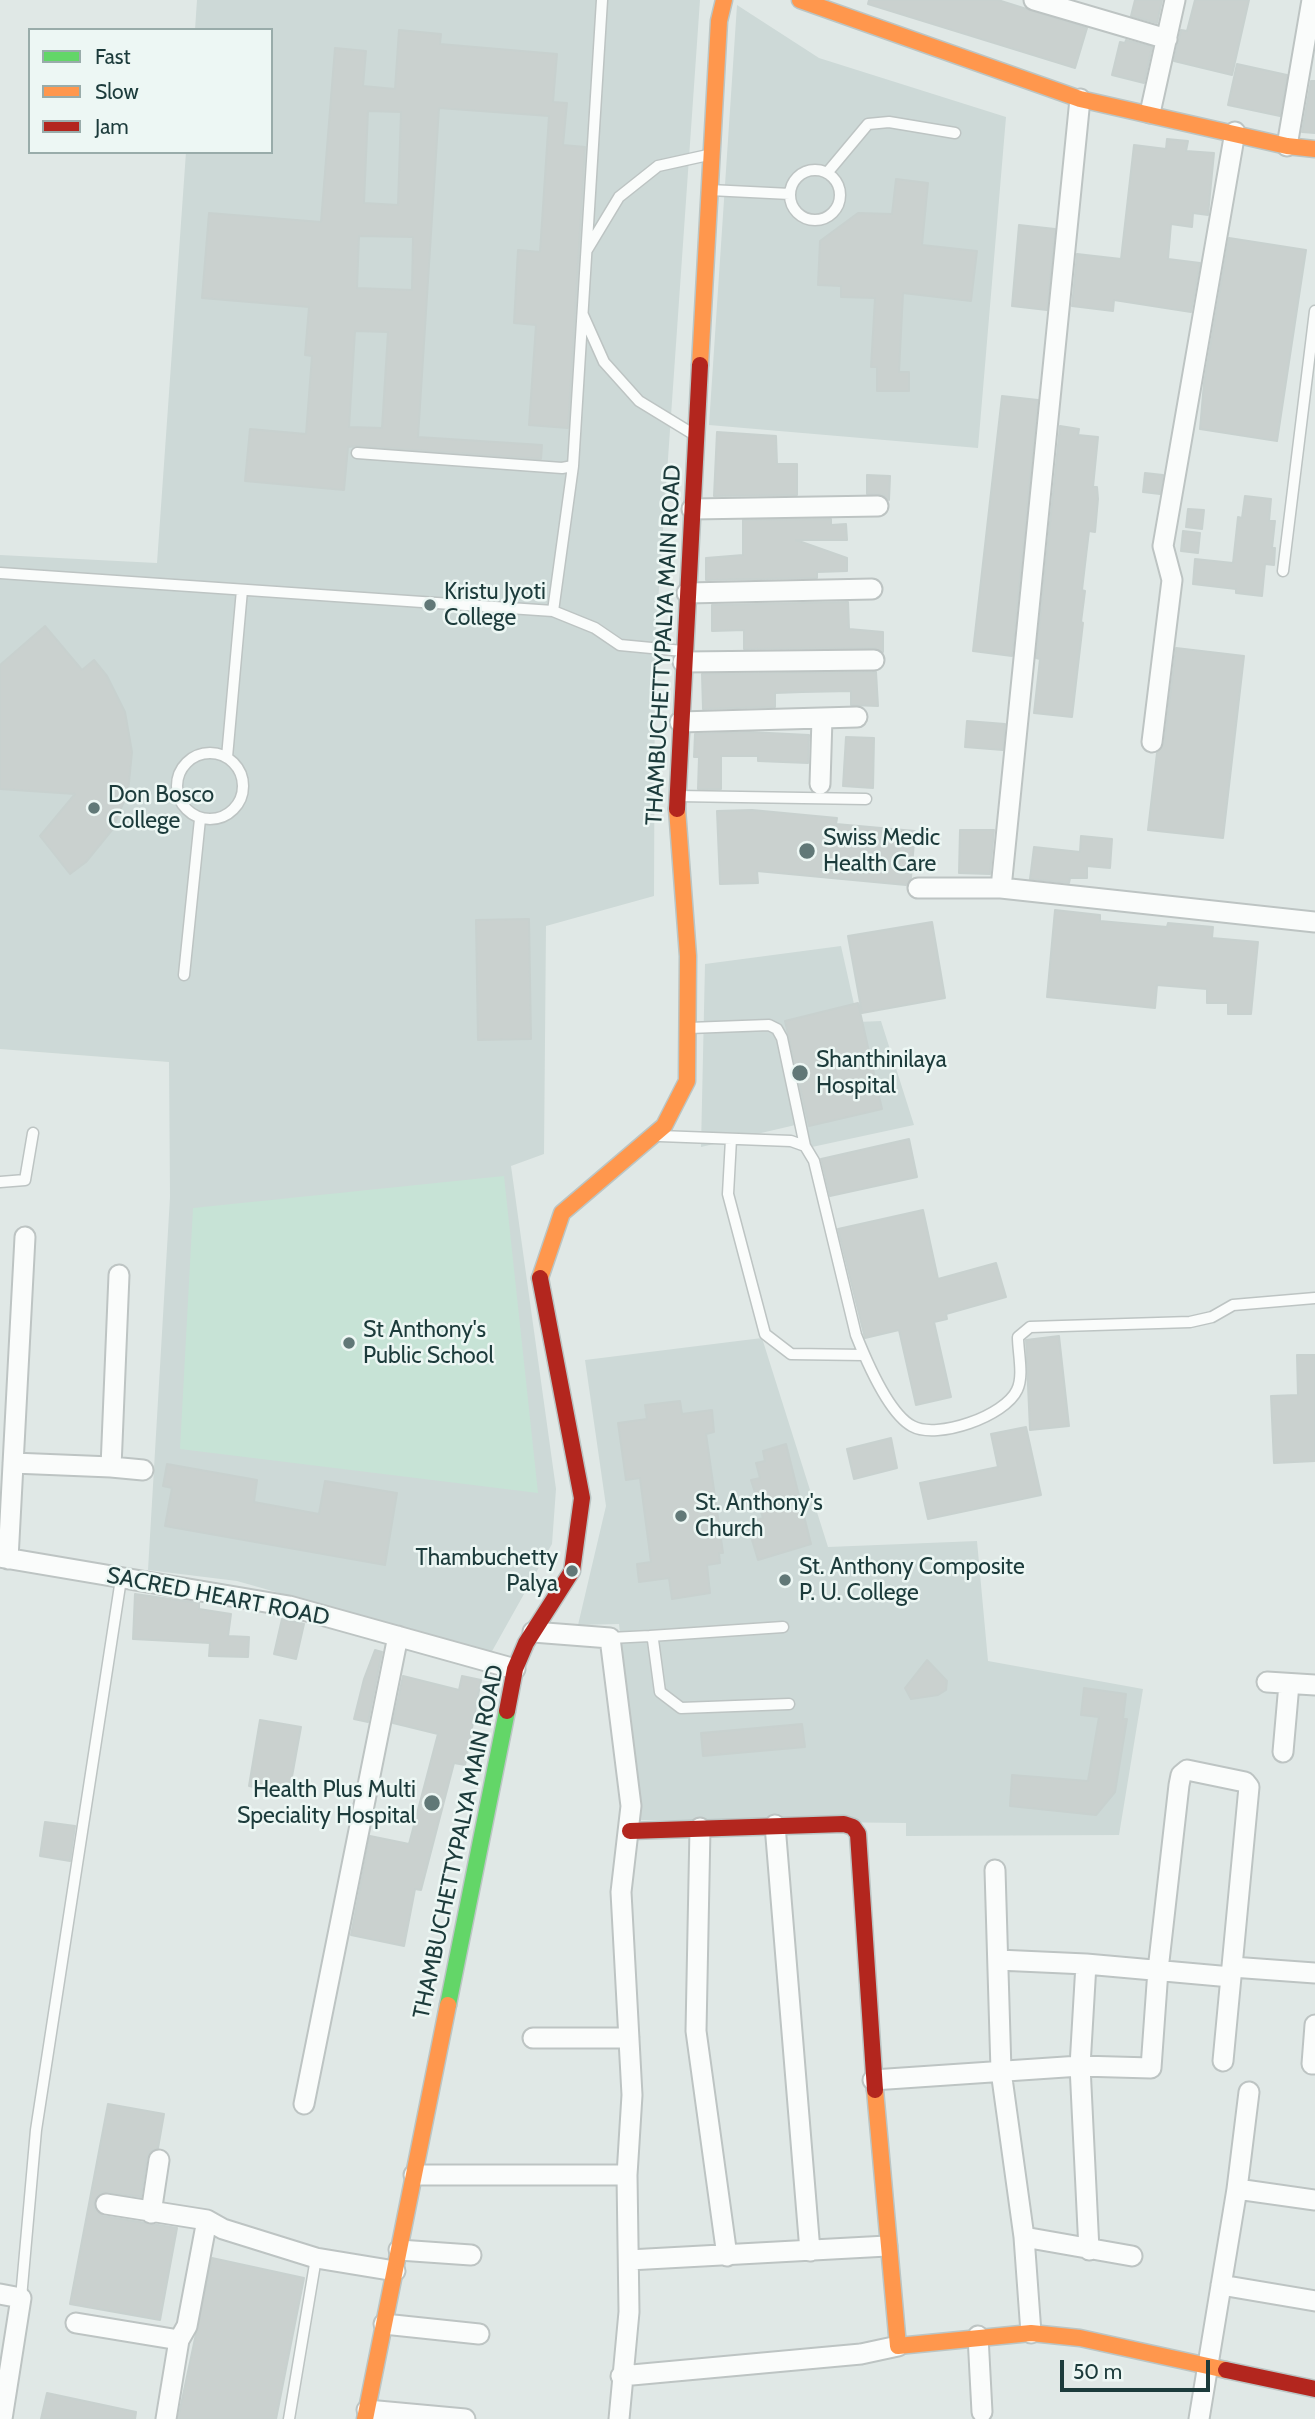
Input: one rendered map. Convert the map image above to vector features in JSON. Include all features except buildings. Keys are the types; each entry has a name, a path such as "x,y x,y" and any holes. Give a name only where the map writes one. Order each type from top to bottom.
{"main road":[{"name":"THAMBUCHETTYPALYA MAIN ROAD","path":"366,2414 515,1669 533,1632 572,1571 582,1499 540,1277 562,1213 664,1126 687,1081 688,956 676,796 719,21 724,0"},
{"path":"800,0 1080,99 1235,132 1287,146 1315,149"},
{"path":"630,1831 844,1824 853,1827 858,1834 873,2080 898,2346 978,2336 1031,2333 1080,2338 1315,2389"}],"street":[{"path":"1034,0 1167,39"},
{"path":"1150,113 1175,0"},
{"path":"1287,146 1312,0"},
{"path":"1001,888 1080,99"},
{"path":"1152,742 1172,580 1163,546 1235,132"},
{"path":"692,509 878,506"},
{"path":"687,593 872,589"},
{"path":"684,656 874,660"},
{"path":"680,722 857,717"},
{"path":"820,784 822,718"},
{"path":"918,888 1001,888 1315,922"},
{"path":"4,1558 13,1463 25,1237"},
{"path":"111,1467 119,1275"},
{"path":"13,1463 143,1470"},
{"name":"SACRED HEART ROAD","path":"4,1558 289,1606 515,1669"},
{"path":"533,1632 610,1637 631,1806 621,1892 632,2095 627,2175 629,2312 621,2376 620,2419"},
{"path":"304,2104 398,1636"},
{"path":"1267,1682 1315,1685"},
{"path":"1283,1752 1289,1684"},
{"path":"873,2080 1080,2066 1151,2068 1158,1970 1181,1775 1187,1770 1245,1782 1249,1787 1223,2061"},
{"path":"775,1825 810,2251"},
{"path":"700,1828 696,2031 727,2256"},
{"path":"995,1870 1002,2071 1024,2237 1031,2333"},
{"path":"998,1960 1158,1970 1315,1973"},
{"path":"1086,1964 1080,2066 1089,2250"},
{"path":"1315,2025 1312,2064 1315,2064"},
{"path":"533,2038 629,2038"},
{"path":"1199,2419 1237,2189 1249,2092"},
{"path":"151,2213 159,2160"},
{"path":"414,2175 627,2175"},
{"path":"1237,2189 1315,2200"},
{"path":"106,2204 208,2220 223,2230 316,2258 395,2271"},
{"path":"166,2419 179,2340 187,2326 208,2220"},
{"path":"1024,2237 1132,2256"},
{"path":"628,2260 887,2246"},
{"path":"399,2249 471,2255"},
{"path":"1221,2285 1315,2301"},
{"path":"0,2294 21,2298 2,2419"},
{"path":"76,2323 179,2340"},
{"path":"384,2324 479,2334"},
{"path":"978,2336 982,2412"},
{"path":"621,2376 861,2354 898,2346"},
{"path":"366,2414 465,2419"}],"lane":[{"path":"552,611 573,466 601,0"},
{"path":"827,173 868,124 889,122 955,133"},
{"path":"586,254 619,197 658,166 688,162 712,153"},
{"path":"810,170 827,173 833,178 840,193 839,201 830,214 816,219 800,215 791,202 790,194 796,178 810,170"},
{"path":"710,190 790,194"},
{"path":"1283,571 1315,311"},
{"path":"582,312 604,362 639,401 696,436"},
{"path":"357,453 562,468 573,466"},
{"path":"0,573 552,611 595,628 620,645 684,656"},
{"path":"227,757 242,590"},
{"path":"205,753 227,757 241,774 242,795 231,813 211,820 200,819 183,806 178,796 179,773 194,757 205,753"},
{"path":"676,796 866,799"},
{"path":"184,975 200,819"},
{"path":"688,1028 769,1025 778,1029 805,1146 814,1161 856,1335 864,1355 900,1417 913,1426 940,1432 999,1410 1011,1400 1018,1388 1020,1376 1018,1337 1030,1327 1190,1322 1212,1317 1233,1305 1315,1298"},
{"path":"0,1182 25,1180 33,1133"},
{"path":"652,1136 791,1141 805,1146"},
{"path":"731,1139 728,1194 765,1334 791,1354 864,1355"},
{"path":"21,2298 36,2130 121,1579"},
{"path":"610,1637 783,1627"},
{"path":"650,1636 653,1640 660,1692 681,1708 789,1704"},
{"path":"289,2419 316,2258"}],"shaded area":[{"name":"Kristu Jyoti College","path":"197,0 700,0 655,645 654,896 546,926 544,1154 511,1166 556,1489 552,1544 491,1653 237,1581 148,1570 170,1197 169,1062 0,1049 0,555 157,563 186,154 273,154 273,28 195,28"},
{"path":"737,5 819,58 1006,117 978,448 709,425"},
{"name":"Shanthinilaya Hospital","path":"841,946 858,1022 881,1021 914,1125 812,1147 804,1123 701,1147 705,964"},
{"name":"St. Anthony Composite P. U. College","path":"762,1338 828,1547 977,1541 988,1661 1143,1689 1119,1835 906,1836 906,1823 640,1820 619,1624 578,1625 606,1506 585,1360"}],"green space":[{"path":"504,1176 538,1493 180,1449 193,1208"}],"traffic: fast":[{"path":"448,2005 507,1711"}],"traffic: slow":[{"path":"700,365 719,21 724,0"},
{"path":"800,0 1080,99 1287,146 1315,149"},
{"path":"540,1278 562,1213 664,1126 687,1081 688,956 677,809"},
{"path":"365,2419 448,2005"},
{"path":"875,2090 898,2346 1031,2333 1080,2338 1226,2370"}],"traffic: jam":[{"path":"677,809 700,365"},
{"path":"507,1711 515,1669 526,1643 572,1571 582,1498 540,1278"},
{"path":"630,1831 844,1824 853,1827 858,1834 875,2090"},
{"path":"1226,2370 1315,2389"}],"place":[{"name":"Kristu Jyoti College","path":"430,605"},
{"name":"Don Bosco College","path":"94,808"},
{"name":"Swiss Medic Health Care","path":"807,851"},
{"name":"Shanthinilaya Hospital","path":"800,1073"},
{"name":"St Anthony's Public School","path":"349,1343"},
{"name":"St. Anthony's Church","path":"681,1516"},
{"name":"Thambuchetty Palya","path":"572,1571"},
{"name":"St. Anthony Composite P. U. College","path":"785,1580"},
{"name":"Health Plus Multi Speciality Hospital","path":"432,1803"}]}
